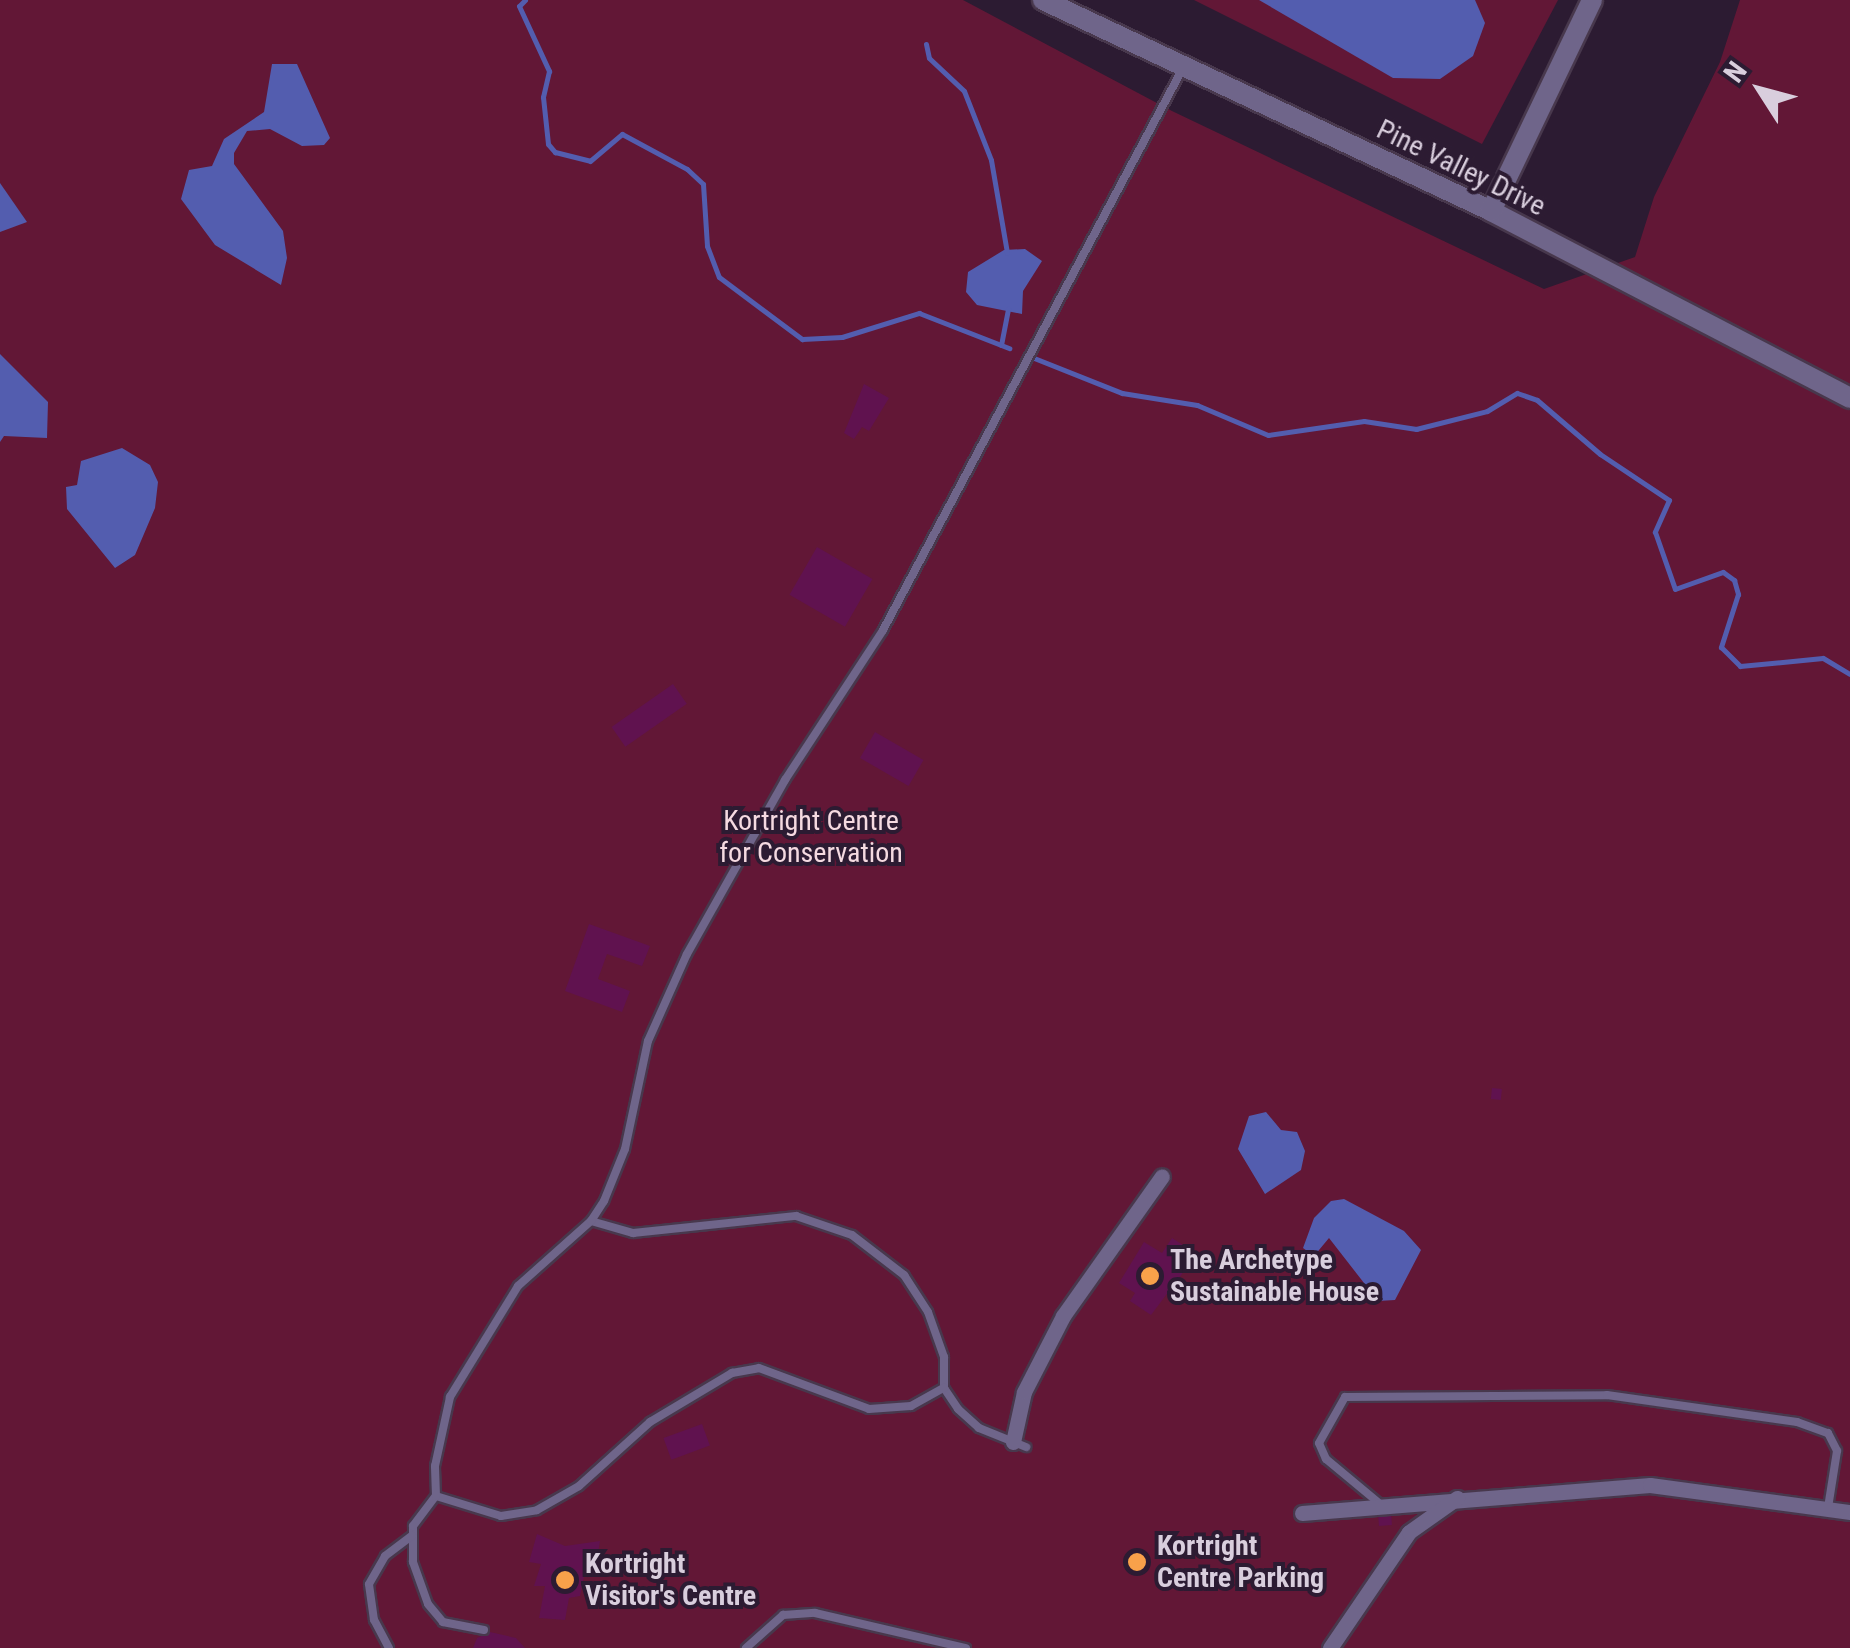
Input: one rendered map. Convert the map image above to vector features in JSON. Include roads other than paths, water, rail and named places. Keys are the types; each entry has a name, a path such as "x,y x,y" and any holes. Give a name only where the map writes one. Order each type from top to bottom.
{"street":[{"name":"Pine Valley Drive","path":"1043,0 1491,211 1850,398"},
{"path":"1491,211 1592,0"},
{"path":"1019,1444 1024,1392 1063,1316 1162,1176"},
{"path":"1302,1513 1461,1496 1650,1485 1850,1512"},
{"path":"1330,1648 1408,1532 1461,1496"}],"lane":[{"path":"389,1648 374,1620 369,1584 385,1556 412,1536 436,1496 440,1430 462,1372 518,1286 591,1222 617,1173 648,1041 687,954 785,780 883,630 1183,68"},
{"path":"591,1222 633,1233 796,1216 852,1235 904,1276 928,1312 944,1357 944,1388 979,1428 1019,1444"},
{"path":"436,1496 501,1516 537,1510 579,1486 650,1422 732,1373 759,1368 869,1410 911,1406 944,1388"},
{"path":"1380,1503 1326,1459 1319,1443 1344,1397 1607,1395 1797,1422 1828,1433 1837,1451 1828,1509"},
{"path":"412,1536 428,1604 461,1631 484,1630"},
{"path":"746,1648 783,1615 815,1613 966,1648"}],"water":[{"path":"1259,0 1475,0 1485,23 1473,56 1440,79 1393,78"},
{"path":"272,64 297,64 330,138 324,145 302,146 270,129 247,131 234,153 234,164 283,231 287,258 281,285 215,245 181,199 189,170 212,166 224,139 264,112"},
{"path":"0,183 27,222 0,232"},
{"path":"1025,249 1042,261 1023,291 1022,314 977,305 966,292 968,272 1004,250"},
{"path":"0,354 48,402 47,438 4,436 0,442"},
{"path":"122,448 150,465 158,482 155,508 135,555 115,568 67,509 66,487 77,485 81,461"},
{"path":"1266,1112 1281,1130 1297,1132 1305,1151 1301,1170 1265,1194 1238,1149 1249,1116"},
{"path":"1344,1199 1404,1231 1421,1250 1395,1300 1378,1301 1329,1238 1314,1256 1303,1248 1314,1218 1331,1201"}],"waterway":[{"path":"525,0 519,6 549,71 543,97 548,144 555,152 590,161 622,134 687,169 703,184 707,246 719,277 802,339 842,337 919,313 1009,348"},
{"path":"926,44 929,58 964,91 991,160 1007,253"},
{"path":"1001,345 1008,309"},
{"path":"1034,358 1122,393 1197,405 1268,435 1364,421 1416,429 1487,411 1517,393 1537,400 1600,454 1669,500 1655,532 1675,589 1723,572 1734,580 1738,594 1721,647 1740,666 1823,658 1850,674"}],"place":[{"name":"The Archetype Sustainable House","path":"1150,1276"},
{"name":"Kortright Centre Parking","path":"1137,1562"},
{"name":"Kortright Visitor's Centre","path":"565,1580"}],"park label":[{"name":"Kortright Centre for Conservation","path":"811,837"}]}
